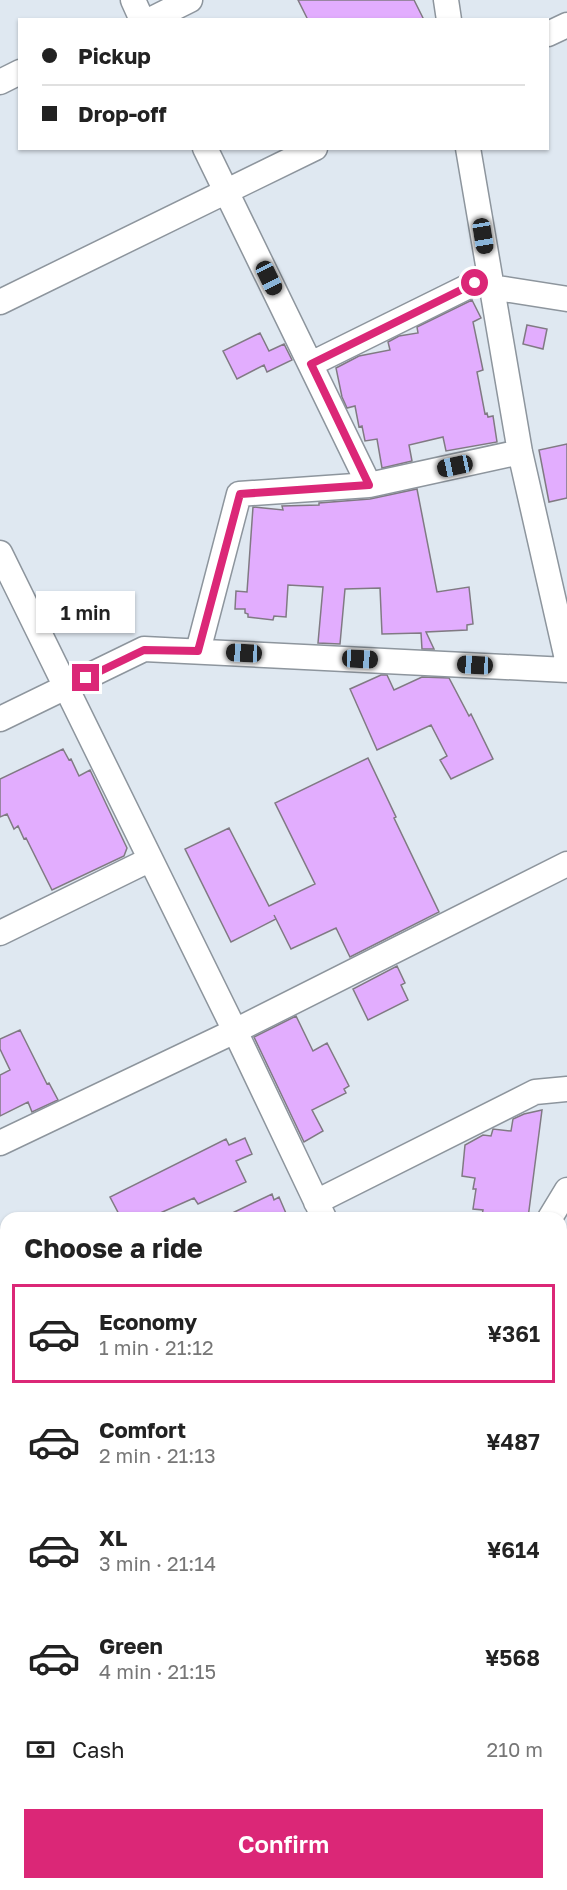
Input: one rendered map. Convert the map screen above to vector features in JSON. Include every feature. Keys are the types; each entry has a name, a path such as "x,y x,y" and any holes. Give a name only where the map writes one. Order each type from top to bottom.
{"street":[{"path":"139,15 190,0"},
{"path":"446,0 449,18"},
{"path":"549,34 567,25"},
{"path":"0,82 18,73"},
{"path":"207,150 369,485"},
{"path":"0,302 311,150"},
{"path":"468,150 520,452 567,659"},
{"path":"311,364 475,283 567,299"},
{"path":"198,651 240,494 369,485 520,452"},
{"path":"0,553 235,1031 320,1210 535,1092 567,1089"},
{"path":"0,719 144,650 567,670"},
{"path":"0,933 149,860"},
{"path":"0,1143 235,1031 567,864"},
{"path":"554,1212 567,1190"}],"building":[{"path":"298,0 414,0 423,18 307,18"},
{"path":"472,300 481,318 473,322 483,370 477,372 485,414 487,413 488,417 493,416 497,442 446,451 443,437 409,445 412,461 382,468 377,439 365,441 362,426 359,427 355,406 347,408 342,397 336,368 359,356 390,350 388,342 399,336 418,333 417,327"},
{"path":"527,325 547,329 543,349 523,344"},
{"path":"260,333 269,351 284,344 292,360 267,372 264,365 237,379 223,351"},
{"path":"567,444 567,498 549,502 539,450"},
{"path":"417,489 437,592 469,587 473,624 467,625 467,630 426,632 434,649 422,649 421,633 382,634 380,588 345,589 340,644 318,643 323,587 288,585 286,617 274,616 273,620 248,617 245,609 235,609 236,591 247,592 253,507 283,510 282,506 319,505 319,503 370,499"},
{"path":"381,675 387,675 394,690 422,677 449,678 469,716 471,714 493,759 451,779 440,760 447,756 431,725 377,750 350,689"},
{"path":"63,749 79,776 90,770 127,848 124,856 52,890 18,826 14,829 7,814 0,817 0,779"},
{"path":"368,758 439,912 350,957 336,928 291,949 276,919 231,942 185,849 229,828 269,906 315,884 275,803"},
{"path":"397,966 405,983 401,985 408,1000 368,1020 353,989"},
{"path":"296,1016 313,1051 327,1043 349,1086 344,1089 346,1093 312,1110 323,1131 304,1142 254,1037"},
{"path":"20,1030 47,1084 49,1083 58,1100 32,1112 28,1102 0,1116 0,1075 10,1070 0,1049 0,1039"},
{"path":"542,1110 529,1212 483,1212 483,1210 473,1209 475,1178 462,1176 465,1145 483,1135 491,1136 493,1129 511,1131 513,1119"},
{"path":"245,1138 252,1154 236,1161 246,1182 198,1204 194,1198 162,1212 118,1212 110,1197 226,1139 229,1145"},
{"path":"272,1194 274,1200 279,1197 285,1212 234,1212"}],"route":[{"path":"86,678 144,650 198,651 240,494 369,485 311,364 475,283"}]}
